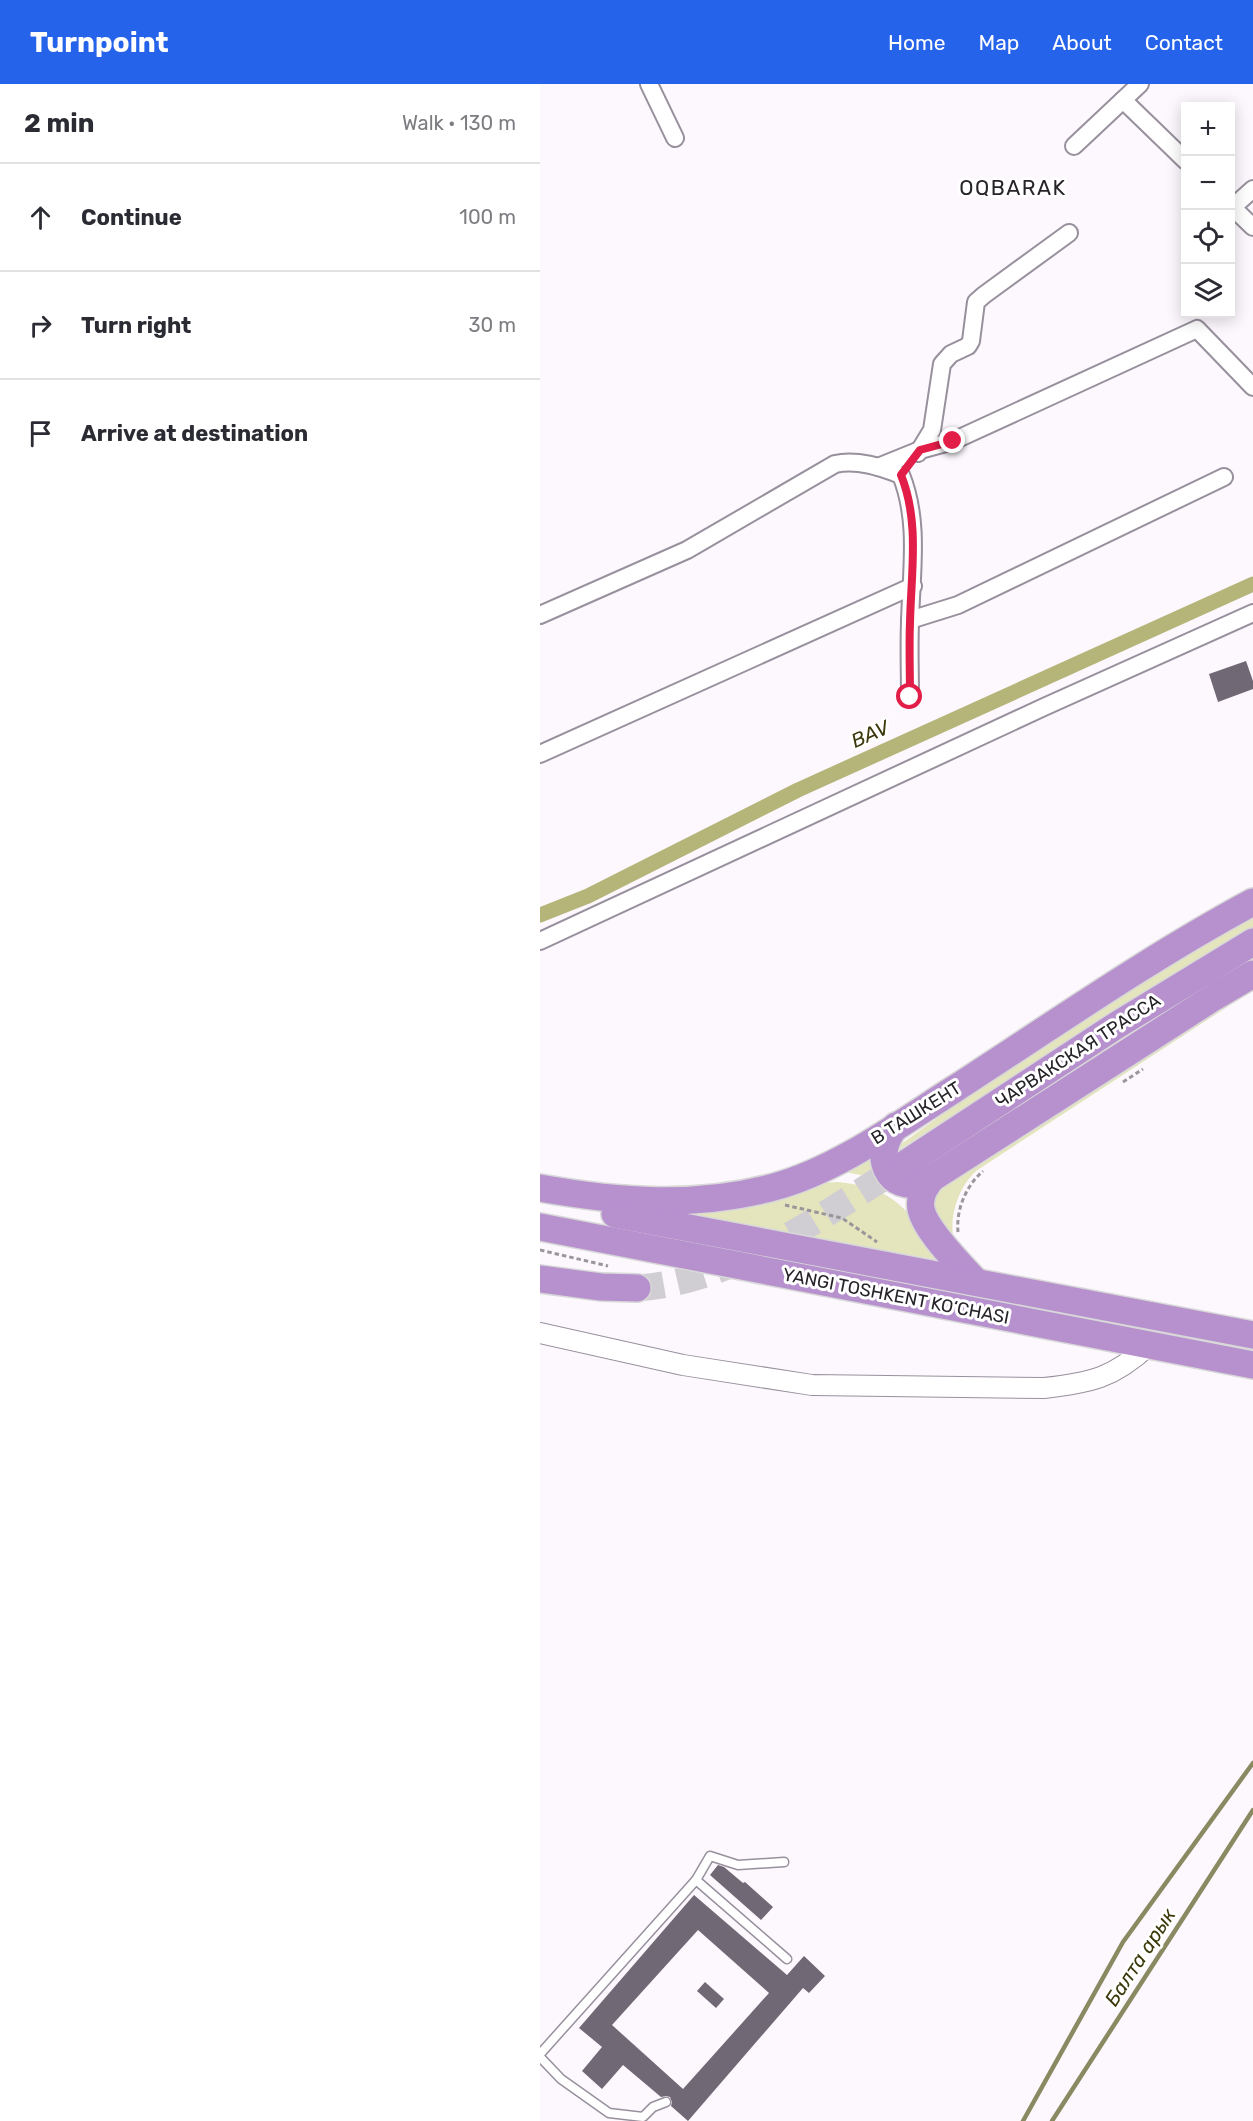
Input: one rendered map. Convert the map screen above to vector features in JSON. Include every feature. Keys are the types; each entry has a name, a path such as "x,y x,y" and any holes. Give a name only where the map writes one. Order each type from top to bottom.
{"highway":[{"name":"В ТАШКЕНТ","path":"540,1188 614,1199 667,1202 723,1198 773,1188 825,1167 896,1126 1172,950 1253,902"},
{"name":"ЧАРВАКСКАЯ ТРАССА","path":"905,1164 1097,1038 1253,942"},
{"path":"896,1126 884,1147 883,1159 887,1170 896,1179 907,1184 920,1184 1253,974"},
{"path":"932,1178 923,1193 922,1213 949,1255 976,1282"},
{"name":"YANGI TOSHKENT KO‘CHASI","path":"540,1200 1253,1335"},
{"name":"YANGI TOSHKENT KO‘CHASI","path":"540,1227 1253,1365"},
{"path":"540,1279 601,1287 637,1287"}],"street":[{"path":"649,84 675,138"},
{"path":"1074,146 1140,84"},
{"path":"1124,100 1181,157"},
{"path":"1235,204 1253,189"},
{"path":"1235,209 1253,227"},
{"path":"901,475 932,430 942,364 951,354 968,346 971,341 976,302 1070,233"},
{"path":"878,467 920,450 953,441 1197,329 1253,387"},
{"path":"540,615 687,550 835,464 853,462 901,475"},
{"path":"901,475 911,509 913,586 910,620 910,697"},
{"path":"910,620 958,605 1224,477"},
{"path":"540,754 913,586"},
{"path":"540,941 1033,712 1253,613"},
{"path":"540,1333 683,1365 812,1385 1044,1388 1092,1381 1114,1373 1131,1362 1149,1345"}],"lane":[{"path":"666,2102 653,2107 643,2117 609,2113 561,2079 540,2056 696,1880 710,1856 738,1865 784,1862"},
{"path":"696,1880 787,1959"}],"path":[{"path":"1117,1086 1146,1067"},
{"path":"959,1240 958,1221 963,1200 976,1178 988,1167"},
{"path":"773,1188 783,1205 842,1218 880,1244"}],"green space":[{"path":"1253,914 1253,928 1180,971 897,1151 897,1147 1021,1058"},
{"path":"1253,985 1253,990 976,1171 970,1177 957,1201 952,1228 953,1237 927,1204 930,1194"},
{"path":"869,1159 874,1178 846,1172"},
{"path":"823,1183 858,1185 889,1197 912,1217 943,1261 676,1213"}],"building":[{"path":"1246,661 1253,681 1253,689 1218,702 1209,674"},
{"path":"718,1865 724,1867 743,1883 745,1882 773,1907 761,1920 710,1875"},
{"path":"694,1895 787,1975 804,1956 825,1976 809,1993 803,1988 688,2121 671,2106 670,2097 661,2097 623,2065 602,2089 582,2071 602,2047 579,2028","holes":["698,1930 769,1993 683,2089 612,2025"]},
{"path":"705,1982 724,1999 716,2008 697,1991"}],"waterway":[{"name":"BAV","path":"540,915 588,896 798,790 1253,584"},
{"path":"1023,2121 1123,1942 1253,1763"},
{"name":"Балта арык","path":"1052,2121 1253,1810"}],"tunnel":[{"path":"637,1288 674,1283 710,1273 744,1259 811,1223 905,1164"}],"district":[{"name":"OQBARAK","path":"1013,187"}],"route":[{"path":"910,697 910,620 913,586 911,509 901,475 920,450 953,441"}]}
